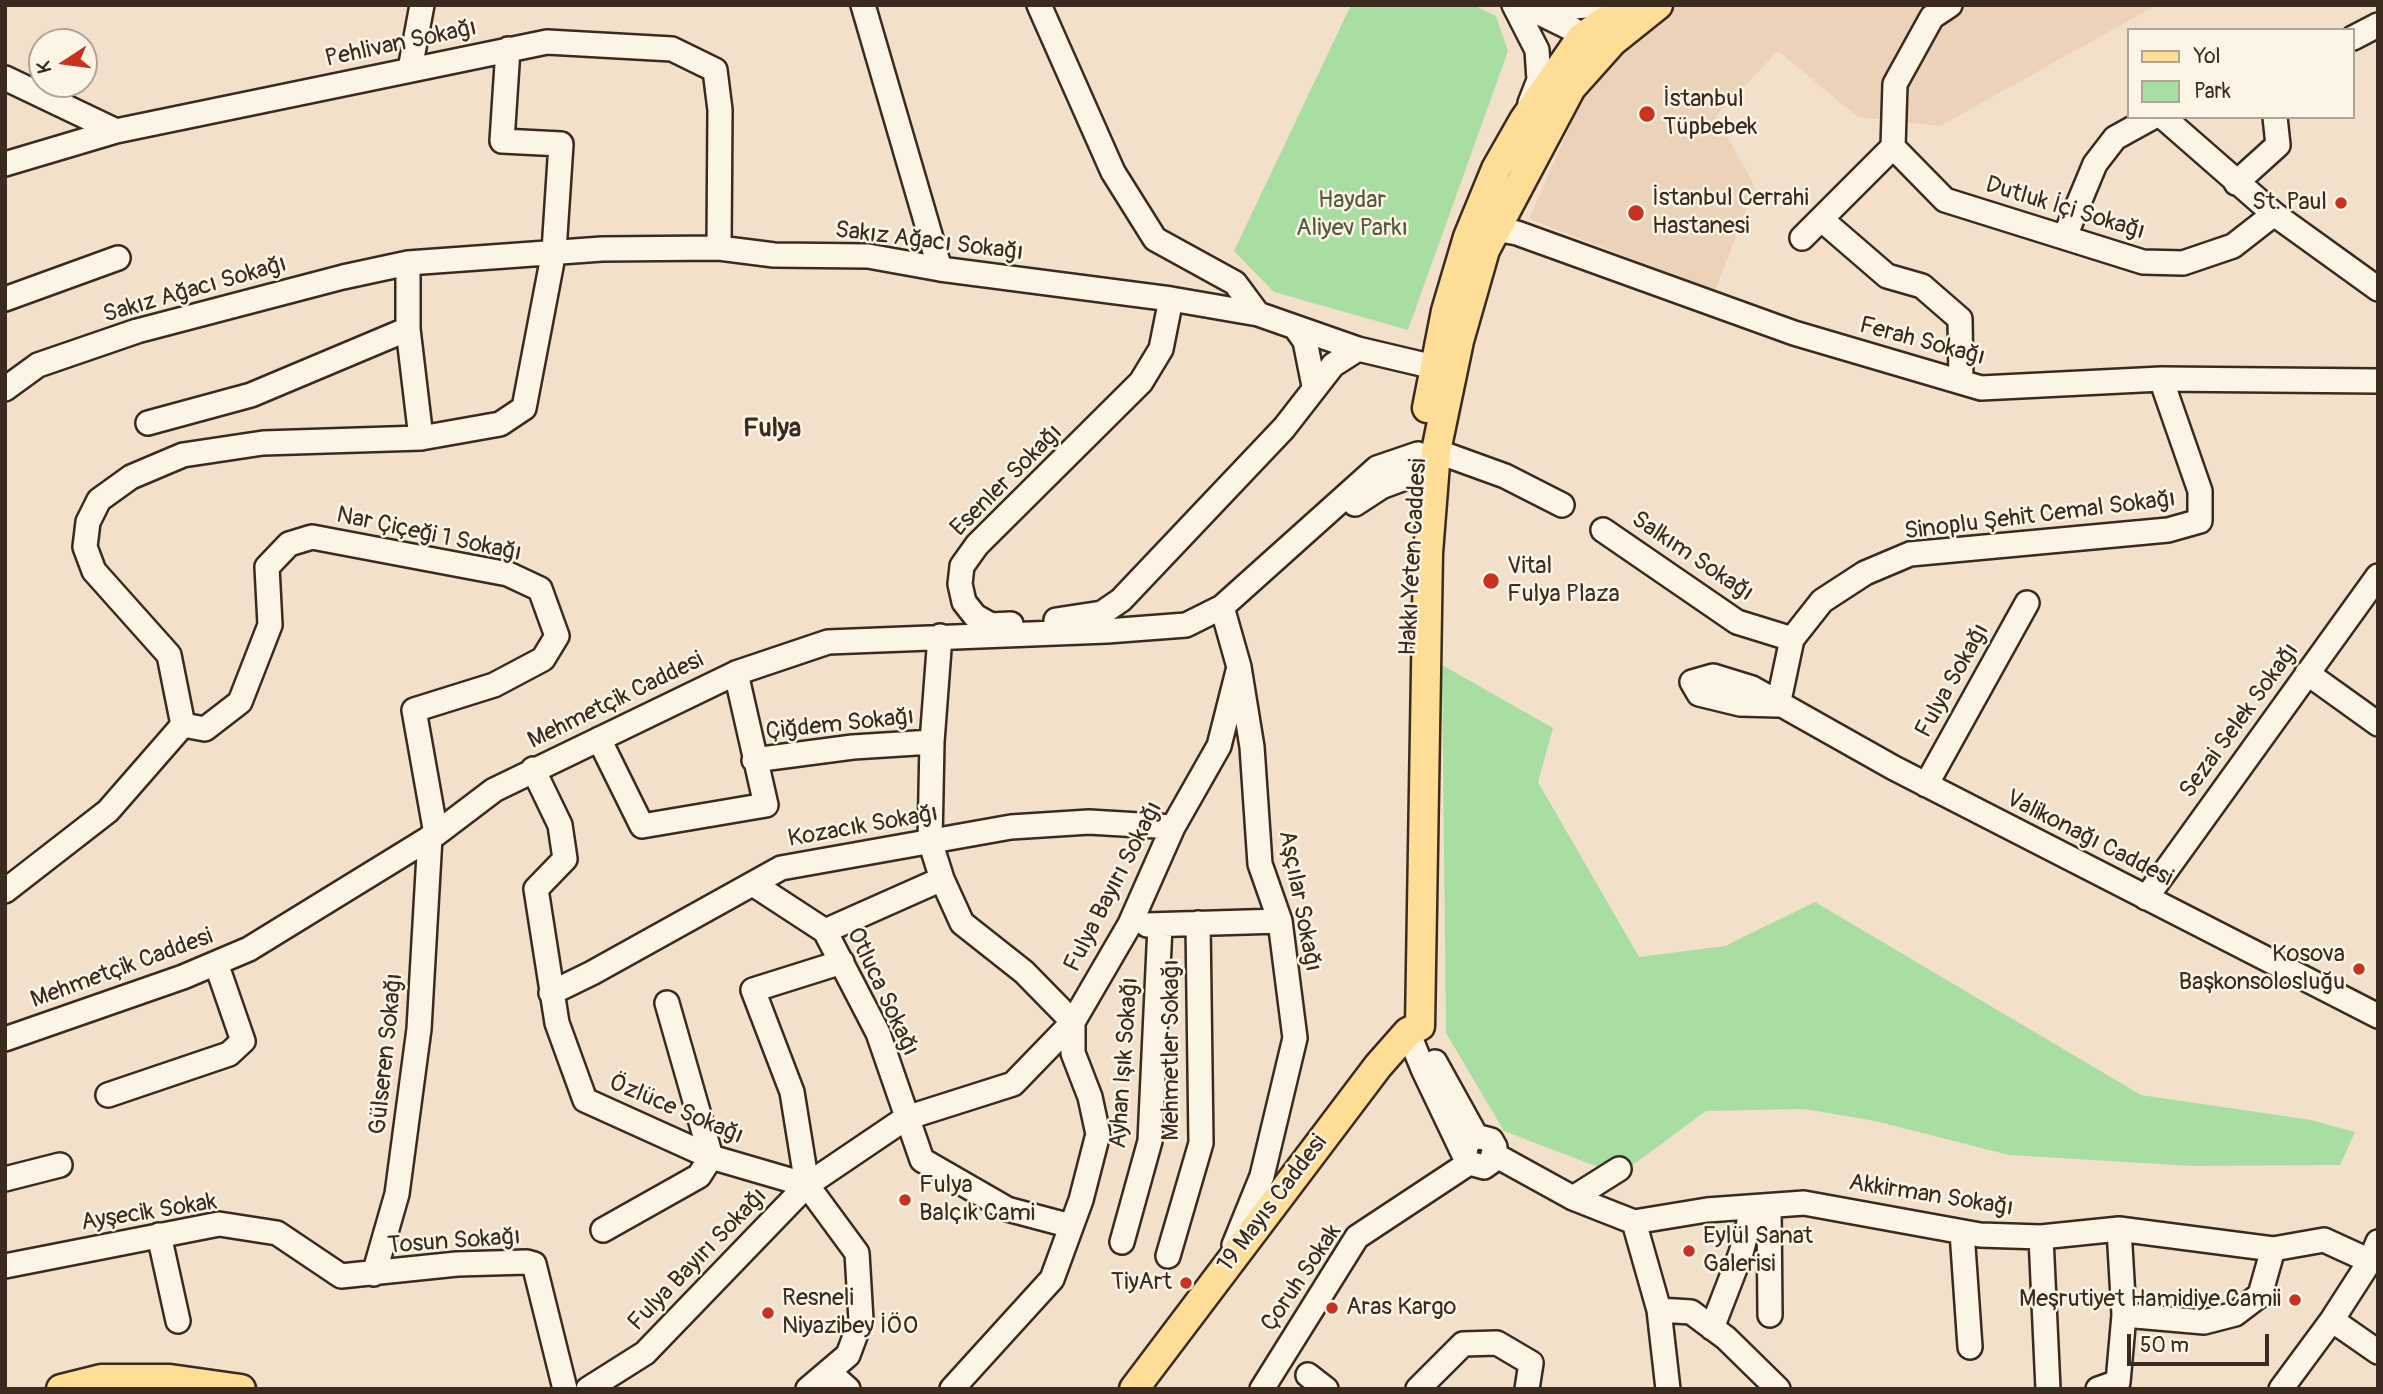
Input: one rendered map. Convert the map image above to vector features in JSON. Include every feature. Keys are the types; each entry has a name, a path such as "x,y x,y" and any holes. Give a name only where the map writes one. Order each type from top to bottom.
{"main road":[{"name":"Hakkı Yeten Caddesi","path":"1423,460 1472,289 1496,169 1524,120 1581,38 1628,5"},
{"name":"Hakkı Yeten Caddesi","path":"1414,1029 1408,585 1434,367 1446,310 1484,227 1571,88 1613,41 1658,5"},
{"path":"1581,38 1613,41"},
{"name":"19 Mayıs Caddesi","path":"1134,1389 1378,1066 1414,1029"},
{"path":"61,1389 101,1379 170,1379 240,1389"}],"street":[{"path":"410,69 422,5"},
{"path":"863,5 940,270"},
{"path":"1039,5 1113,173 1156,239 1235,283 1258,314"},
{"path":"1514,5 1537,50 1539,80 1524,120"},
{"path":"1523,5 1574,30 1581,38"},
{"path":"1545,5 1562,8 1598,5"},
{"path":"1802,238 1893,147 1895,84 1932,17 1950,5"},
{"path":"2355,37 2378,25"},
{"name":"Pehlivan Sokağı","path":"5,164 116,131 547,42 672,49 715,70 720,110 719,248"},
{"path":"5,891 108,811 183,725 169,655 94,571 85,547 88,522 99,500 131,477 183,455 263,443 421,438 500,424 524,408 554,251 561,144 502,141 508,49"},
{"path":"7,79 116,131"},
{"path":"2065,236 2095,164 2115,138 2148,119"},
{"path":"2165,119 2274,214 2378,289"},
{"path":"2236,183 2278,145 2275,119"},
{"name":"Dutluk İçi Sokağı","path":"1893,147 1945,200 2143,262 2183,263 2233,246 2274,214"},
{"path":"1821,219 1888,275 1922,286 1960,319 1961,382"},
{"name":"Ferah Sokağı","path":"1484,227 1517,233 1783,329 1981,388 2161,379 2378,382"},
{"name":"Sakız Ağacı Sokağı","path":"5,389 38,365 137,331 408,262 554,251 719,248 774,255 868,256 940,270 1171,299 1258,314 1358,349 1434,367"},
{"path":"5,299 118,258"},
{"path":"408,262 408,330 421,438"},
{"name":"Esenler Sokağı","path":"1171,299 1161,349 1141,382 977,545 962,566 960,584 964,602 975,616 991,625 1067,620 1104,622 1121,600 1284,428 1314,386 1333,365 1358,349"},
{"path":"1295,327 1305,341 1314,386"},
{"path":"148,423 251,395 408,330"},
{"name":"Sinoplu Şehit Cemal Sokağı","path":"1778,705 1793,639 1822,601 1865,573 1910,554 2168,530 2200,521 2200,491 2161,379"},
{"path":"1423,460 1505,476 1562,505"},
{"name":"Mehmetçik Caddesi","path":"5,1039 249,949 433,835 494,790 736,673 828,642 940,636 1104,622 1186,625 1222,607 1286,550 1423,460"},
{"name":"Salkım Sokağı","path":"1603,530 1737,622 1793,639"},
{"name":"Nar Çiçeği 1 Sokağı","path":"183,725 205,729 240,702 270,625 267,567 289,544 312,537 508,573 540,589 557,636 542,659 494,685 414,710 433,835"},
{"name":"Sezai Selek Sokağı","path":"2146,898 2378,576"},
{"name":"Fulya Sokağı","path":"1926,785 2027,603"},
{"name":"Aşçılar Sokağı","path":"1216,1278 1238,1238 1262,1176 1295,1038 1280,921 1260,864 1252,747 1239,667 1222,607"},
{"path":"940,636 932,742 930,841 942,879 962,923 1024,972 1073,1022 1073,1053 1090,1097 1098,1134 1071,1227 1052,1279 952,1389"},
{"name":"Fulya Bayırı Sokağı","path":"588,1389 645,1353 807,1185 906,1118 1013,1084 1073,1022 1130,924 1172,827 1219,746 1239,667"},
{"path":"599,739 642,826 766,805 736,673"},
{"path":"2307,673 2378,724"},
{"name":"Valikonağı Caddesi","path":"1778,705 1926,785 2378,1016"},
{"name":"Çiğdem Sokağı","path":"754,760 853,747 932,742"},
{"name":"Özlüce Sokağı","path":"533,769 560,825 565,859 536,889 557,1023 585,1100 711,1157 807,1185"},
{"name":"Kozacık Sokağı","path":"551,993 781,868 1024,826 1089,822 1172,827"},
{"name":"Gülseren Sokağı","path":"373,1274 397,1194 419,1029 433,835"},
{"path":"5,876 30,873"},
{"path":"825,931 942,879"},
{"name":"Otluca Sokağı","path":"753,884 825,931 878,1034 906,1118"},
{"path":"1130,924 1160,926 1280,921"},
{"name":"Mehmetler Sokağı","path":"1168,1256 1201,1143 1198,923"},
{"name":"Ayhan Işık Sokağı","path":"1122,1242 1150,1141 1160,926"},
{"path":"808,1389 848,1355 862,1320 857,1253 807,1185 792,1092 753,990 842,962"},
{"path":"108,1095 229,1054 243,1041 216,963"},
{"path":"603,1230 699,1176 711,1157 667,1003"},
{"name":"Hakkı Yeten Caddesi","path":"1414,1029 1476,1136 1491,1140 1495,1155"},
{"name":"Hakkı Yeten Caddesi","path":"1414,1029 1467,1160"},
{"path":"906,1118 922,1160 1007,1209 1071,1227"},
{"path":"1476,1136 1465,1144 1467,1160 1485,1167 1495,1155 1573,1198 1634,1222 1659,1310 1668,1389"},
{"name":"Çoruh Sokak","path":"1262,1389 1357,1237 1467,1160"},
{"path":"5,1180 60,1166"},
{"path":"1573,1198 1619,1168"},
{"name":"Akkirman Sokağı","path":"1634,1222 1706,1210 1804,1203 1962,1232 2041,1237 2119,1229 2273,1249 2324,1240 2374,1251"},
{"path":"1761,1206 1770,1315"},
{"path":"1712,1328 1761,1206"},
{"name":"Ayşecik Sokak","path":"5,1266 219,1224 277,1233 341,1276 373,1274"},
{"path":"2098,1389 2118,1382 2124,1315 2119,1229"},
{"path":"1962,1232 1970,1347"},
{"path":"159,1235 178,1321"},
{"path":"2041,1237 2048,1389"},
{"path":"2124,1315 2204,1322 2235,1314 2260,1295 2273,1249"},
{"path":"2281,1389 2332,1320 2374,1251"},
{"name":"Tosun Sokağı","path":"373,1274 457,1264 534,1264 565,1389"},
{"path":"1659,1310 1691,1312 1778,1389"},
{"path":"2332,1320 2378,1352"},
{"path":"1418,1389 1463,1344 1497,1343 1531,1363 1527,1389"},
{"path":"829,1372 848,1389"}],"shaded area":[{"path":"1667,5 2157,5 1940,126 1858,117 1778,51 1716,116 1755,187 1715,291 1529,219 1579,105 1619,54"}],"green space":[{"name":"Haydar Aliyev Parkı","path":"1351,5 1473,5 1496,16 1508,51 1408,330 1274,292 1234,251"},
{"path":"1442,665 1553,728 1538,782 1639,957 1725,946 1815,902 2141,1095 2311,1120 2355,1132 2340,1165 2193,1166 2009,1155 1875,1121 1804,1109 1706,1111 1619,1175 1504,1131 1446,1033"}],"place":[{"name":"İstanbul Tüpbebek","path":"1647,114"},
{"name":"St. Paul","path":"2341,203"},
{"name":"İstanbul Cerrahi Hastanesi","path":"1636,213"},
{"name":"Vital Fulya Plaza","path":"1491,581"},
{"name":"Kosova Başkonsolosluğu","path":"2359,969"},
{"name":"Fulya Balçık Cami","path":"905,1200"},
{"name":"Eylül Sanat Galerisi","path":"1689,1251"},
{"name":"TiyArt","path":"1186,1283"},
{"name":"Meşrutiyet Hamidiye Camii","path":"2295,1300"},
{"name":"Aras Kargo","path":"1332,1308"},
{"name":"Resneli Niyazibey İÖO","path":"768,1313"}],"district":[{"name":"Fulya","path":"772,429"}]}
